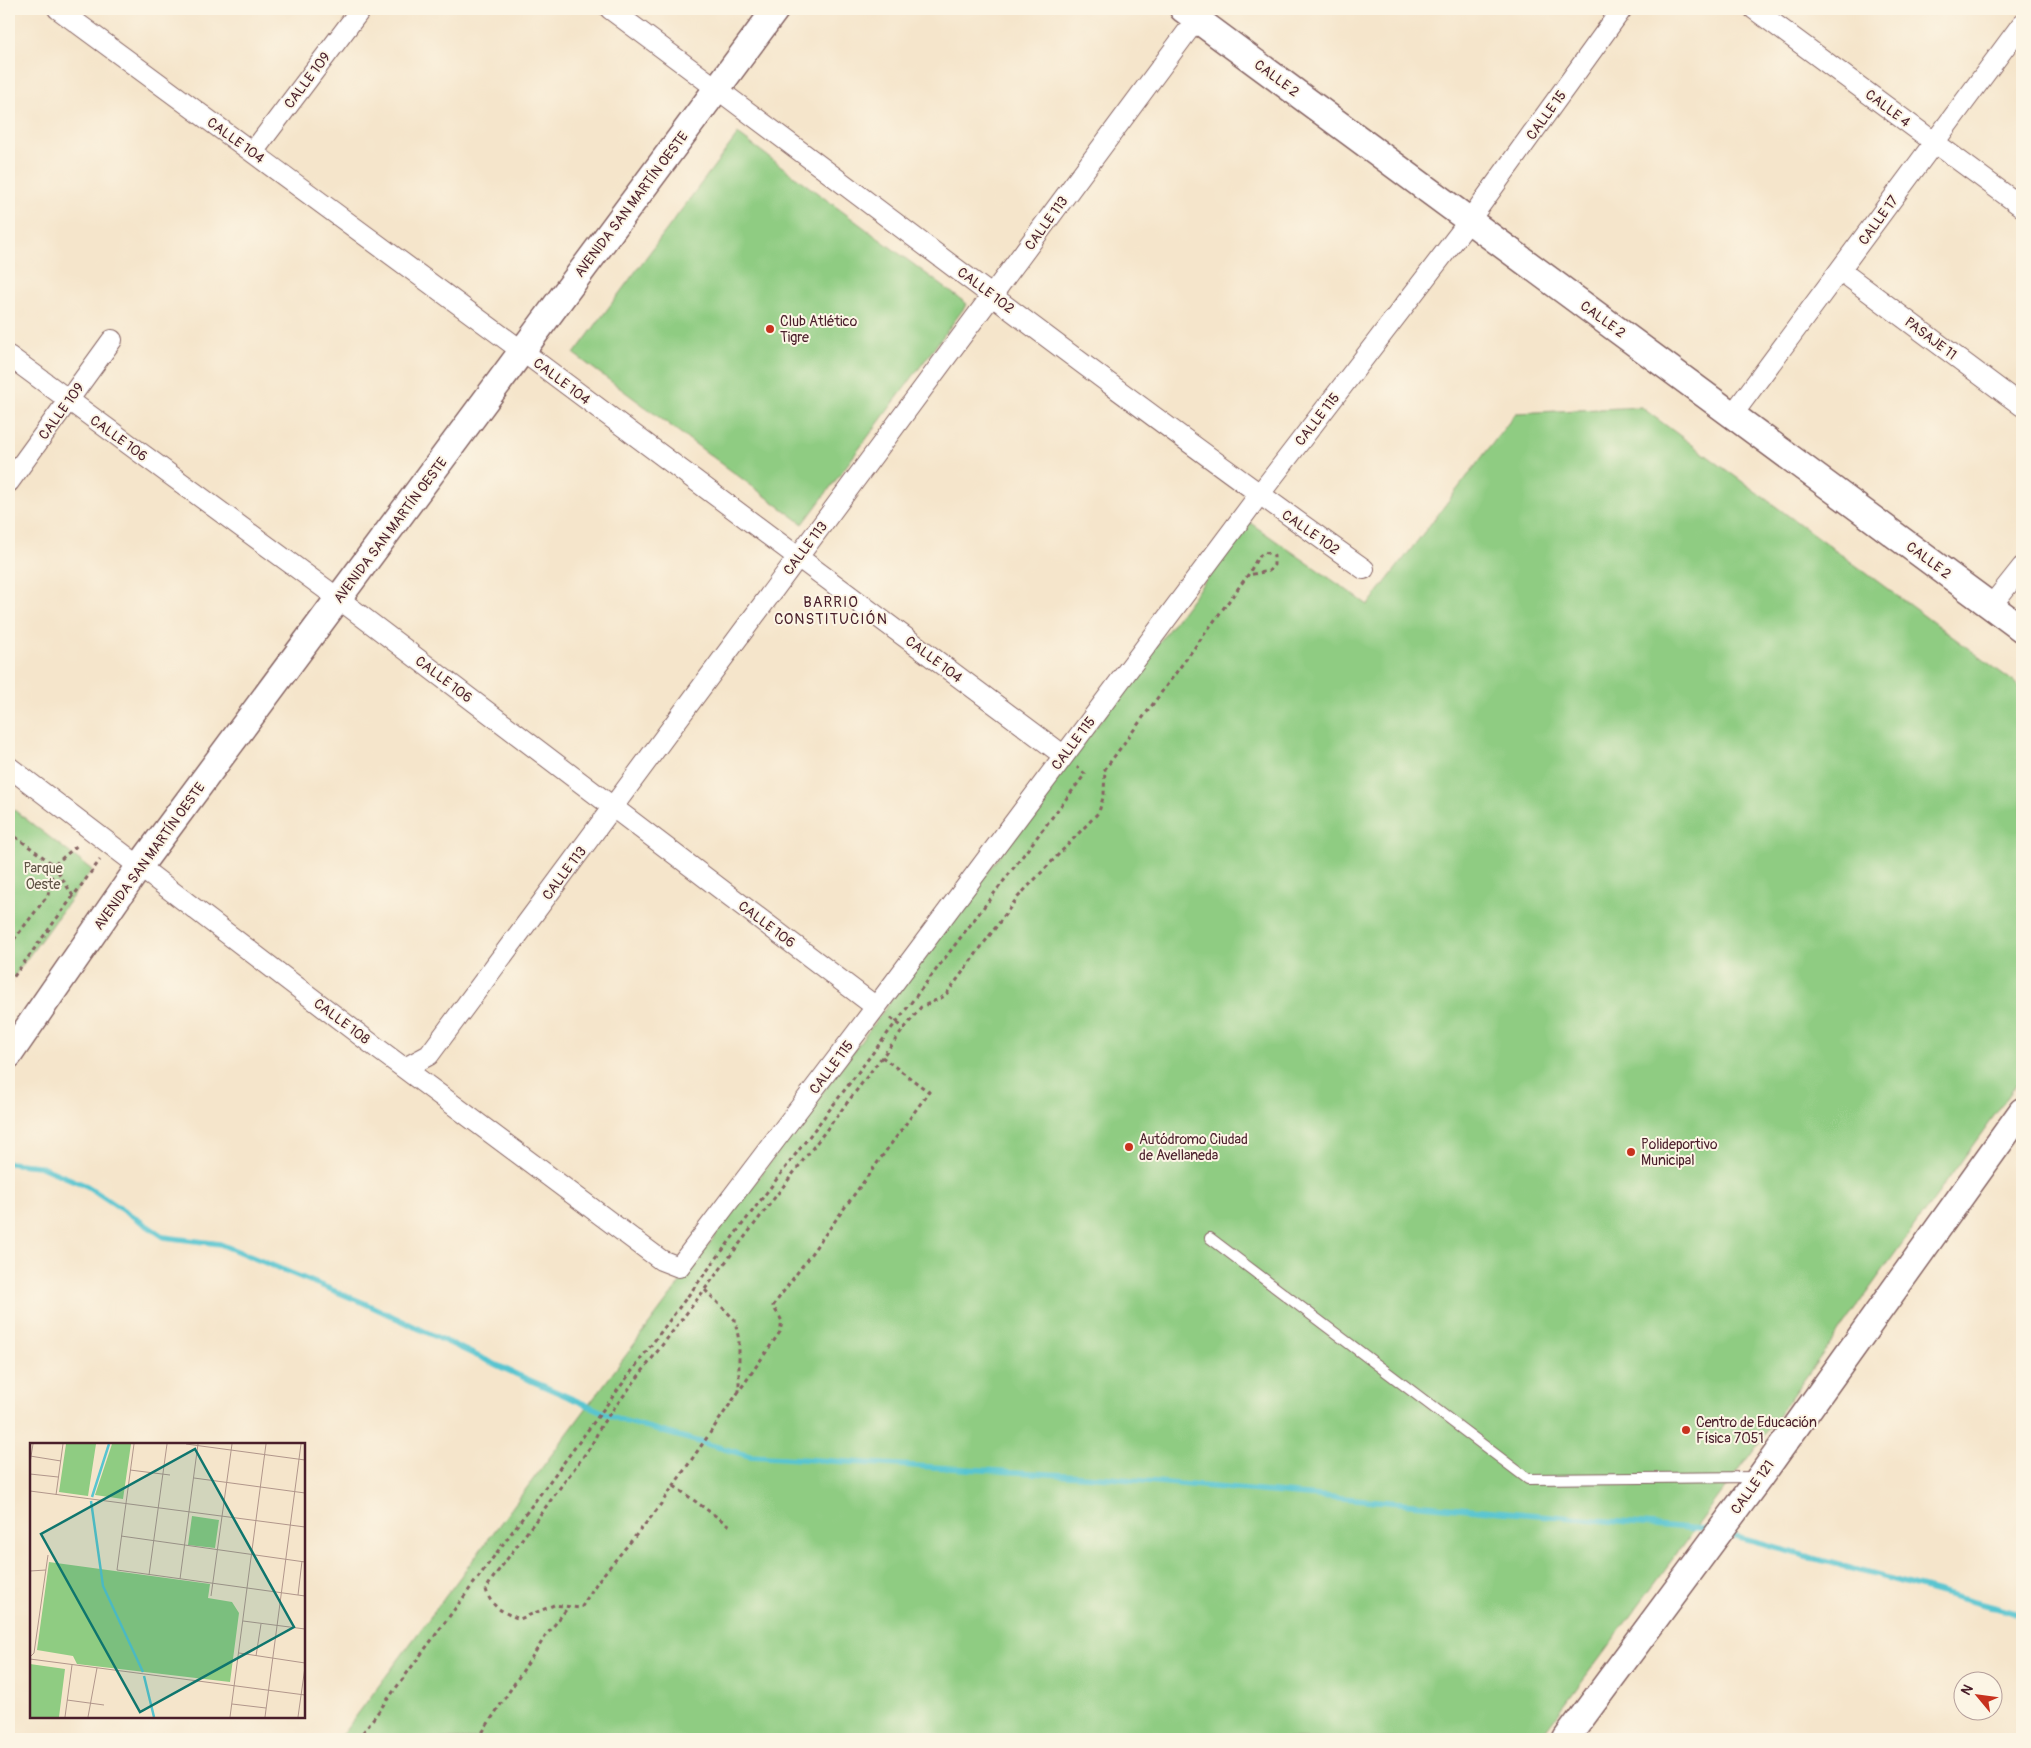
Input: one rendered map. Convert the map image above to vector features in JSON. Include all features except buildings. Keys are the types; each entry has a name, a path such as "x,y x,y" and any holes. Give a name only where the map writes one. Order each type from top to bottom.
{"street":[{"name":"CALLE 104","path":"58,9 522,351 1063,755"},
{"name":"CALLE 109","path":"253,152 361,9"},
{"name":"CALLE 102","path":"610,9 993,295 1119,392 1259,495 1364,569"},
{"name":"AVENIDA SAN MARTÍN OESTE","path":"9,1055 138,867 776,9"},
{"name":"CALLE 15","path":"1470,221 1622,9"},
{"name":"CALLE 4","path":"1754,9 2022,207"},
{"name":"CALLE 2","path":"1194,12 1470,221 2022,629"},
{"name":"CALLE 113","path":"405,1068 429,1054 993,295 1194,12"},
{"name":"CALLE 17","path":"1733,414 2022,24"},
{"name":"CALLE 115","path":"679,1267 1259,495 1470,221"},
{"name":"PASAJE 11","path":"1840,271 2022,406"},
{"name":"CALLE 109","path":"9,482 112,340"},
{"name":"CALLE 106","path":"9,356 339,599 876,1007"},
{"path":"1992,606 2022,567"},
{"name":"CALLE 108","path":"9,767 138,867 661,1260 679,1267"},
{"name":"CALLE 121","path":"1566,1739 1760,1477 2022,1111"}],"lane":[{"path":"1210,1238 1528,1479 1760,1477"}],"path":[{"path":"882,1057 929,1092 774,1306 782,1321 780,1332 674,1486 656,1511 598,1581 581,1608 554,1604 520,1619 497,1609 487,1596 486,1589 590,1446 602,1424 882,1057 921,1007 945,996 1018,897 1099,812 1104,794 1105,769 1248,575 1258,557 1265,552 1274,556 1274,565 1269,571 1248,575"},
{"path":"358,1739 606,1406 1085,774 1063,755"},
{"path":"9,832 54,865 73,896"},
{"path":"9,946 48,895 54,865 93,832"},
{"path":"9,983 111,846"},
{"path":"705,1290 735,1320 739,1341 739,1392"},
{"path":"674,1486 732,1527"},
{"path":"478,1739 545,1637 569,1606"}],"green space":[{"name":"Club Atlético Tigre","path":"738,134 967,304 803,524 574,354"},
{"name":"Autódromo Ciudad de Avellaneda","path":"1641,407 2022,688 2022,1077 1752,1452 1539,1739 339,1739 1249,522 1368,605 1516,413"},
{"name":"Parque Oeste","path":"9,806 92,870 9,983"}],"waterway":[{"path":"9,1163 39,1166 87,1186 164,1237 220,1244 364,1303 518,1375 621,1420 750,1456 1099,1477 1712,1530"},
{"path":"1725,1534 2022,1615"}],"place":[{"name":"Club Atlético Tigre","path":"770,329"},
{"name":"Autódromo Ciudad de Avellaneda","path":"1129,1147"},
{"name":"Polideportivo Municipal","path":"1631,1152"},
{"name":"Centro de Educación Física 7051","path":"1686,1430"}],"district":[{"name":"BARRIO CONSTITUCIÓN","path":"831,610"}]}
